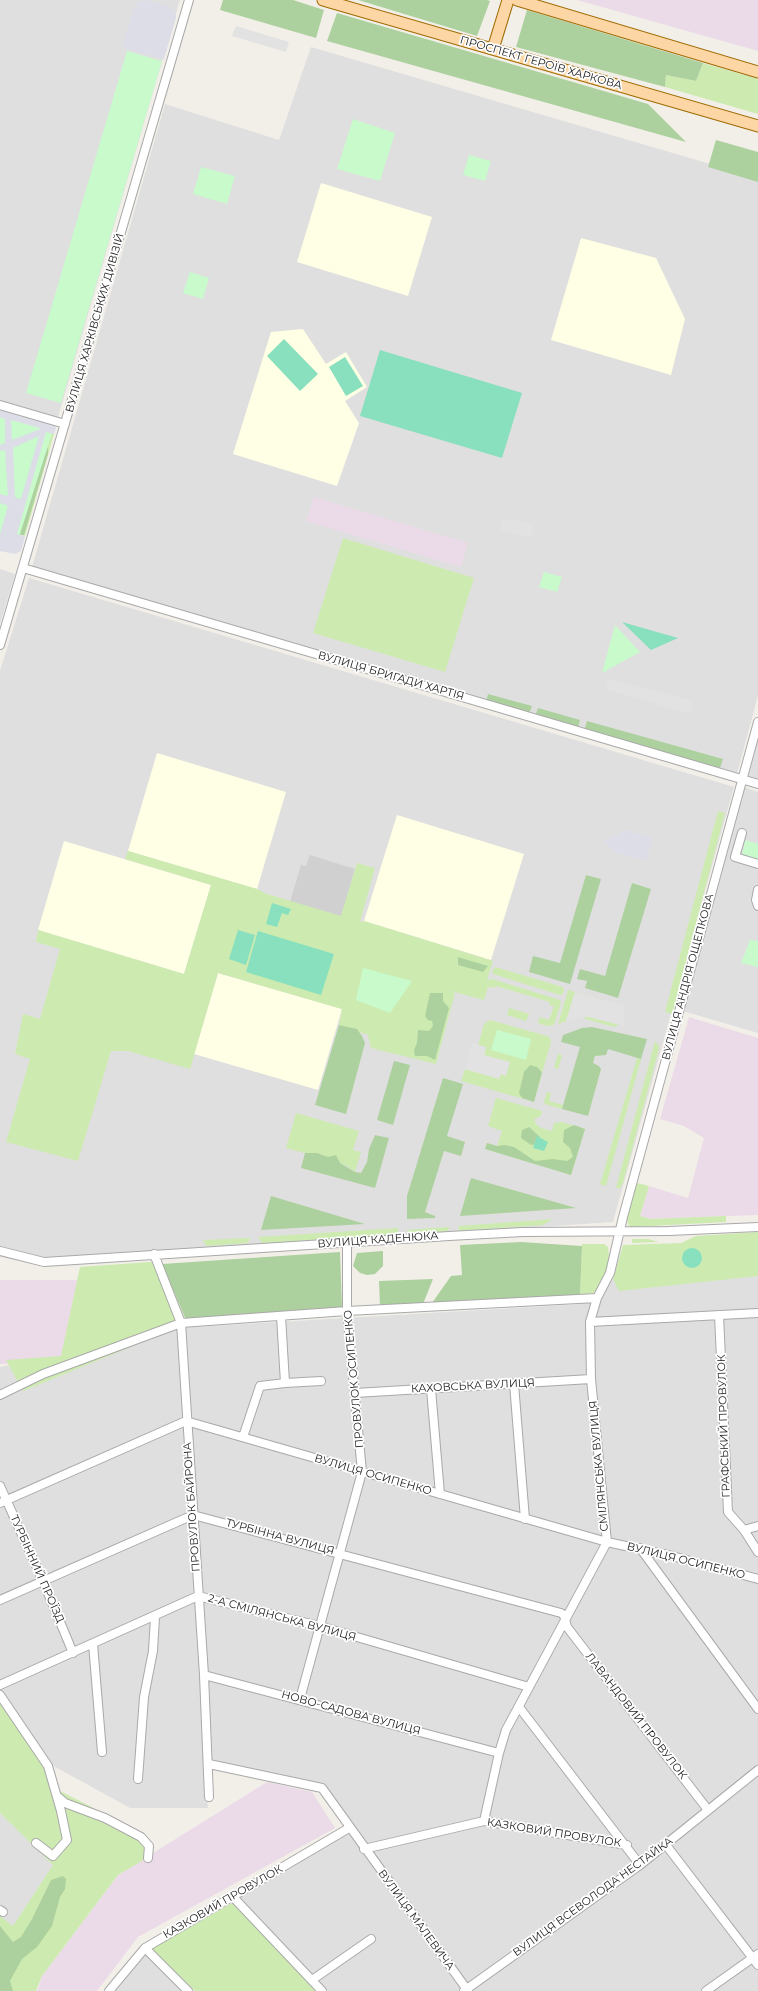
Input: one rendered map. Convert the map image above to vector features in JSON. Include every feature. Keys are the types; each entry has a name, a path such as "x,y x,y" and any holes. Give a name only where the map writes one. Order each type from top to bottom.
{"main road":[{"name":"ПРОСПЕКТ ГЕРОЇВ ХАРКОВА","path":"323,0 758,126"},
{"path":"493,49 508,0"},
{"path":"517,0 758,72"}],"street":[{"name":"ВУЛИЦЯ ХАРКІВСЬКИХ ДИВІЗІЙ","path":"0,645 189,0"},
{"path":"0,405 66,424"},
{"name":"ВУЛИЦЯ БРИГАДИ ХАРТІЯ","path":"23,568 758,784"},
{"name":"ВУЛИЦЯ АНДРІЯ ОЩЕПКОВА","path":"619,1232 758,722"},
{"path":"742,833 735,857 758,864"},
{"path":"758,890 756,900 758,906"},
{"name":"ВУЛИЦЯ КАДЕНЮКА","path":"0,1251 44,1262 523,1232 619,1232 758,1226"},
{"name":"СМІЛЯНСЬКА ВУЛИЦЯ","path":"484,1821 499,1753 506,1730 565,1622 606,1542 591,1379 590,1322 597,1298 610,1273 619,1232"},
{"name":"ПРОВУЛОК ОСИПЕНКО","path":"300,1699 318,1626 362,1472 356,1393 347,1311 347,1242"},
{"name":"ПРОВУЛОК БАЙРОНА","path":"154,1254 181,1323 186,1421 204,1675 209,1764 209,1797"},
{"path":"0,1395 43,1374 181,1323 347,1311 597,1298"},
{"path":"590,1322 758,1313"},
{"name":"ГРАФСЬКИЙ ПРОВУЛОК","path":"719,1315 728,1512 744,1530 758,1552"},
{"path":"281,1316 285,1383"},
{"name":"КАХОВСЬКА ВУЛИЦЯ","path":"356,1393 591,1379"},
{"path":"243,1437 260,1386 321,1381"},
{"path":"514,1384 525,1519"},
{"path":"431,1389 440,1494"},
{"path":"3,1501 186,1421"},
{"name":"ВУЛИЦЯ ОСИПЕНКО","path":"186,1421 606,1542 640,1548 758,1578"},
{"name":"ТУРБІННИЙ ПРОЇЗД","path":"0,1486 3,1501 43,1581 73,1653"},
{"path":"0,1600 193,1515"},
{"name":"ТУРБІННА ВУЛИЦЯ","path":"193,1515 561,1613 564,1615 565,1622"},
{"path":"744,1530 758,1526"},
{"path":"640,1548 758,1709"},
{"name":"2-А СМІЛЯНСЬКА ВУЛИЦЯ","path":"0,1685 155,1617 198,1596 318,1626 529,1687"},
{"path":"138,1779 144,1697 153,1651 155,1617"},
{"name":"ЛАВАНДОВИЙ ПРОВУЛОК","path":"565,1622 708,1810"},
{"path":"93,1644 102,1752"},
{"name":"НОВО-САДОВА ВУЛИЦЯ","path":"204,1675 300,1699 499,1753"},
{"path":"0,1695 48,1766 61,1811 67,1840 54,1856 36,1843"},
{"path":"519,1707 627,1845 640,1865"},
{"name":"ВУЛИЦЯ МАЛЕВИЧА","path":"209,1764 322,1788 349,1828 466,1990"},
{"name":"ВУЛИЦЯ ВСЕВОЛОДА НЕСТАЙКА","path":"466,1990 640,1865 758,1770"},
{"path":"56,1795 65,1803 105,1818 141,1837 149,1846 148,1858"},
{"name":"КАЗКОВИЙ ПРОВУЛОК","path":"364,1849 484,1821 627,1845"},
{"name":"КАЗКОВИЙ ПРОВУЛОК","path":"109,1991 145,1948 349,1828"},
{"path":"666,1844 755,1956 758,1966"},
{"path":"233,1896 322,1991"},
{"path":"312,1980 371,1939"},
{"path":"145,1948 188,1991"},
{"path":"706,1991 755,1956"}],"shaded area":[{"path":"0,0 180,0 58,417 0,400"},
{"path":"145,0 171,7 175,11 176,18 164,59 122,48 134,7 138,2"},
{"path":"577,0 758,0 758,51"},
{"path":"236,26 289,42 286,52 232,36"},
{"path":"311,47 758,178 758,695 737,774 32,567 165,104 279,140"},
{"path":"321,183 432,217 408,296 297,262"},
{"path":"581,238 656,258 685,319 671,375 551,340"},
{"path":"303,329 326,364 346,352 367,387 345,401 359,423 337,486 233,454 271,332"},
{"path":"0,408 53,424 56,428 54,434 46,432 17,534 25,536 21,551 15,554 0,551 0,534 8,506 0,503 0,494 8,496 5,450 0,451 0,445 5,443 5,419 0,417","holes":["11,420 40,428 40,429 12,440","39,436 21,499 15,497 13,448"]},
{"path":"314,497 468,543 461,567 306,521"},
{"path":"511,519 535,525 531,538 500,530 502,521"},
{"path":"0,569 15,574 0,624"},
{"path":"29,578 734,787 613,1222 47,1259 0,1246 0,671"},
{"path":"608,679 693,701 691,714 605,689"},
{"path":"758,738 758,781 748,778"},
{"path":"157,753 286,792 257,889 128,851"},
{"path":"744,787 758,792 758,1033 683,1011"},
{"path":"397,815 524,854 491,960 364,921"},
{"path":"625,830 653,838 646,861 613,852 605,841"},
{"path":"64,841 211,885 184,974 38,930"},
{"path":"310,855 355,869 341,917 290,902 301,865 306,866"},
{"path":"218,973 342,1009 318,1090 194,1054"},
{"path":"575,992 624,1006 624,1026 584,1016 566,1021"},
{"path":"689,1017 758,1038 758,1215 650,1219 640,1216 649,1186 688,1198 704,1138 684,1126 660,1119"},
{"path":"472,1043 486,1047 484,1055 510,1062 506,1076 501,1074 499,1079 465,1069"},
{"path":"758,1276 758,1991 328,1991 239,1898 353,1828 322,1785 205,1760 208,1808 130,1808 50,1764 0,1689 0,1367 177,1328 582,1304 615,1278"},
{"path":"0,1280 82,1280 63,1362 0,1364"},
{"path":"267,1782 312,1792 335,1828 138,1937 97,1991 37,1991 42,1976 118,1875"},
{"path":"0,1813 63,1874 10,1944 0,1934"},
{"path":"145,1953 183,1991 115,1991"}],"green space":[{"path":"223,0 293,0 324,10 316,38 220,10"},
{"path":"358,0 487,0 490,1 477,36"},
{"path":"527,10 703,63 696,81 666,75 665,87 516,47"},
{"path":"337,13 648,104 686,142 327,41"},
{"path":"127,51 162,61 61,403 26,393"},
{"path":"703,63 758,79 758,114 665,87 666,75 696,81"},
{"path":"353,119 395,133 380,181 337,169"},
{"path":"716,140 758,152 758,182 708,167"},
{"path":"469,155 491,161 485,181 463,175"},
{"path":"201,167 235,176 227,204 193,194"},
{"path":"190,272 209,278 203,299 183,293"},
{"path":"284,339 318,374 300,391 267,356"},
{"path":"380,350 522,393 502,458 360,416"},
{"path":"345,357 363,386 346,396 329,367"},
{"path":"0,408 54,427 14,553 0,551"},
{"path":"46,431 54,434 25,536 17,534"},
{"path":"46,446 48,448 48,454 24,535 22,535 19,534"},
{"path":"343,538 474,578 445,672 313,633"},
{"path":"544,572 562,577 557,592 539,587"},
{"path":"622,622 678,638 651,650"},
{"path":"615,625 640,652 602,673"},
{"path":"488,694 532,706 529,714 486,702"},
{"path":"538,708 580,720 578,728 535,716"},
{"path":"587,721 723,759 720,768 584,731"},
{"path":"718,811 725,813 672,1014 665,1012"},
{"path":"745,840 758,844 758,860 742,855"},
{"path":"128,851 257,889 267,894 341,916 357,863 375,868 360,922 364,921 493,961 487,980 492,979 560,1000 561,1003 554,1025 547,1026 538,1023 540,1017 549,1020 554,1006 549,1005 550,1002 496,986 495,988 488,987 484,1000 447,990 455,993 436,1064 371,1048 368,1035 339,1025 342,1009 218,973 190,1069 128,1051 111,1051 78,1161 6,1142 30,1059 15,1054 23,1014 40,1019 60,949 36,942 38,930 184,974 211,885 125,859"},
{"path":"586,875 601,879 570,984 529,972 533,956 560,963"},
{"path":"632,883 651,889 618,998 585,988 587,981 577,979 580,969 605,976"},
{"path":"272,903 291,909 288,915 282,913 277,927 266,924"},
{"path":"238,930 255,935 246,965 229,959"},
{"path":"258,931 334,954 321,995 246,972"},
{"path":"750,940 758,941 758,967 741,963"},
{"path":"458,957 488,966 483,972 458,965"},
{"path":"495,967 563,987 563,994 560,995 493,974 492,972"},
{"path":"363,968 412,981 390,1013 356,1000"},
{"path":"568,990 624,1006 575,993 566,1021 558,1024"},
{"path":"430,993 443,993 443,1001 449,1008 435,1060 427,1056 415,1056 414,1050 417,1043 418,1030 429,1031 433,1026 432,1021 428,1020 425,1016"},
{"path":"509,1008 529,1014 526,1021 507,1015"},
{"path":"585,1015 617,1023 618,1025 615,1027 585,1019"},
{"path":"490,1020 550,1038 551,1042 534,1102 461,1081 465,1069 499,1078 501,1074 506,1076 484,1055 486,1047 478,1045 484,1024"},
{"path":"339,1025 357,1029 365,1043 346,1114 315,1105"},
{"path":"592,1027 647,1039 641,1059 608,1049 606,1055 595,1056 593,1063 601,1069 588,1116 562,1109 580,1047 561,1042 563,1035 582,1028"},
{"path":"497,1030 531,1039 526,1060 491,1050"},
{"path":"655,1041 659,1046 659,1049 623,1183 620,1188 616,1188"},
{"path":"558,1054 562,1055 558,1069 554,1068"},
{"path":"637,1058 641,1059 606,1186 600,1184"},
{"path":"394,1061 410,1065 393,1125 377,1120"},
{"path":"530,1065 537,1067 542,1072 534,1102 522,1098 519,1093 524,1072"},
{"path":"443,1078 463,1084 447,1136 465,1142 461,1156 444,1151 425,1212 435,1216 435,1218 407,1219 407,1196"},
{"path":"547,1092 551,1093 549,1101 563,1105 562,1109 545,1104 544,1102"},
{"path":"496,1098 542,1111 541,1116 534,1119 536,1124 541,1128 552,1131 554,1123 562,1122 585,1129 571,1175 485,1149 487,1143 497,1146 502,1131 488,1126"},
{"path":"296,1113 359,1131 353,1150 361,1152 355,1172 347,1166 317,1153 305,1153 286,1148"},
{"path":"574,1125 585,1129 571,1175 485,1149 487,1143 497,1146 505,1145 514,1147 535,1161 553,1159 567,1161 573,1157 570,1148 563,1142 564,1130"},
{"path":"529,1127 540,1137 537,1144 531,1145 521,1138 522,1130"},
{"path":"375,1135 389,1138 375,1188 301,1168 305,1153 317,1153 328,1157 336,1155 340,1163 355,1172 361,1173 367,1162 369,1149"},
{"path":"537,1136 548,1142 544,1151 533,1148"},
{"path":"471,1178 576,1208 460,1216"},
{"path":"637,1183 649,1186 640,1216 650,1219 726,1216 726,1222 629,1226 627,1220"},
{"path":"271,1196 365,1224 261,1230"},
{"path":"553,1219 543,1225 460,1231 458,1226"},
{"path":"449,1227 448,1232 409,1235 407,1230"},
{"path":"398,1228 398,1235 262,1243 258,1237"},
{"path":"758,1232 758,1276 619,1291 613,1279 623,1245 681,1243 696,1236"},
{"path":"250,1238 248,1243 206,1246 203,1240"},
{"path":"632,1239 648,1239 659,1242 632,1243"},
{"path":"521,1242 582,1246 580,1295 432,1303 451,1276 462,1275 460,1245"},
{"path":"582,1244 604,1244 608,1247 609,1256 608,1268 597,1292 580,1295"},
{"path":"688,1248 696,1248 702,1254 702,1262 696,1268 688,1268 682,1262 682,1254"},
{"path":"383,1251 383,1266 375,1274 367,1275 360,1273 353,1266 357,1253"},
{"path":"340,1252 342,1307 186,1320 162,1264"},
{"path":"152,1262 155,1266 175,1317 175,1329 23,1391 6,1360 61,1356 80,1267"},
{"path":"433,1279 423,1304 380,1307 379,1281"},
{"path":"0,1702 60,1791 141,1832 152,1855 118,1875 42,1976 36,1991 0,1991 0,1916 13,1926 53,1865 0,1813"},
{"path":"63,1876 66,1879 65,1889 60,1897 52,1926 37,1947 22,1959 10,1981 13,1991 0,1991 0,1926 13,1942 21,1937 32,1919 51,1880"},
{"path":"234,1902 319,1991 195,1991 151,1949"}]}
